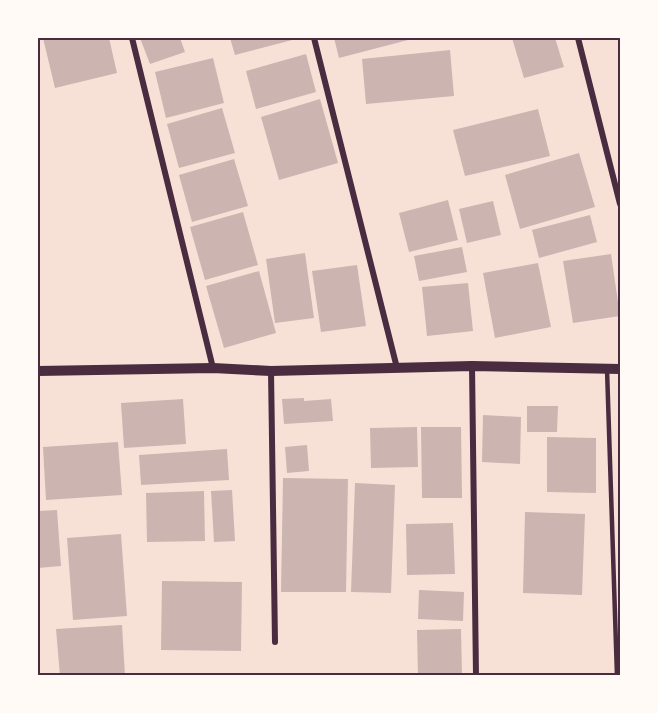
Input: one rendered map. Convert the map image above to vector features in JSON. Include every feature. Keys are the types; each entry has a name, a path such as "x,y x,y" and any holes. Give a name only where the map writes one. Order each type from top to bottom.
{"street":[{"path":"132,38 213,368"},
{"path":"314,38 397,369"},
{"path":"578,38 621,204"},
{"path":"38,371 213,368 271,371 472,366 621,369"},
{"path":"472,366 476,675"},
{"path":"271,371 274,642"}],"lane":[{"path":"607,368 617,675"}],"building":[{"path":"43,38 109,38 117,73 55,88"},
{"path":"140,38 180,38 185,52 150,64"},
{"path":"230,38 296,38 296,39 235,55"},
{"path":"334,38 407,38 408,40 339,58"},
{"path":"512,38 555,38 564,67 524,78"},
{"path":"450,50 454,96 366,104 362,59"},
{"path":"306,54 316,92 256,109 246,71"},
{"path":"213,58 224,103 166,118 155,72"},
{"path":"320,99 338,163 279,180 261,117"},
{"path":"222,108 235,153 179,168 167,124"},
{"path":"538,109 550,156 465,176 453,130"},
{"path":"579,153 595,207 520,229 505,175"},
{"path":"234,159 248,206 192,222 179,175"},
{"path":"448,200 458,240 409,252 399,213"},
{"path":"493,201 501,235 467,243 459,209"},
{"path":"243,212 258,265 205,280 190,227"},
{"path":"590,215 597,242 539,258 532,230"},
{"path":"462,247 467,272 419,281 414,256"},
{"path":"305,253 314,318 275,323 266,259"},
{"path":"611,254 620,316 573,323 563,261"},
{"path":"538,263 551,327 495,338 483,273"},
{"path":"357,265 366,326 321,332 312,271"},
{"path":"259,271 276,333 224,348 206,286"},
{"path":"468,283 473,331 427,336 422,287"},
{"path":"304,398 304,401 331,399 333,421 284,424 282,399"},
{"path":"183,399 186,444 124,448 121,403"},
{"path":"527,406 558,406 557,432 527,432"},
{"path":"483,415 521,417 520,464 482,462"},
{"path":"417,427 418,467 371,468 370,428"},
{"path":"421,427 461,427 462,498 422,498"},
{"path":"547,437 596,438 596,493 547,492"},
{"path":"39,439 40,465 38,465"},
{"path":"118,442 122,495 46,500 43,447"},
{"path":"307,445 309,471 287,473 285,447"},
{"path":"227,449 229,480 141,485 139,455"},
{"path":"283,478 348,479 346,592 281,592"},
{"path":"355,483 395,485 391,593 351,592"},
{"path":"232,490 235,541 214,542 211,491"},
{"path":"204,491 205,541 147,542 146,493"},
{"path":"57,510 61,566 38,568 38,511"},
{"path":"525,512 585,514 582,595 523,593"},
{"path":"453,523 455,574 407,575 406,524"},
{"path":"121,534 127,616 73,620 67,538"},
{"path":"162,581 242,582 241,651 161,650"},
{"path":"419,590 464,592 463,621 418,619"},
{"path":"122,625 125,676 60,676 56,629"},
{"path":"461,629 462,676 418,676 417,630"}]}
